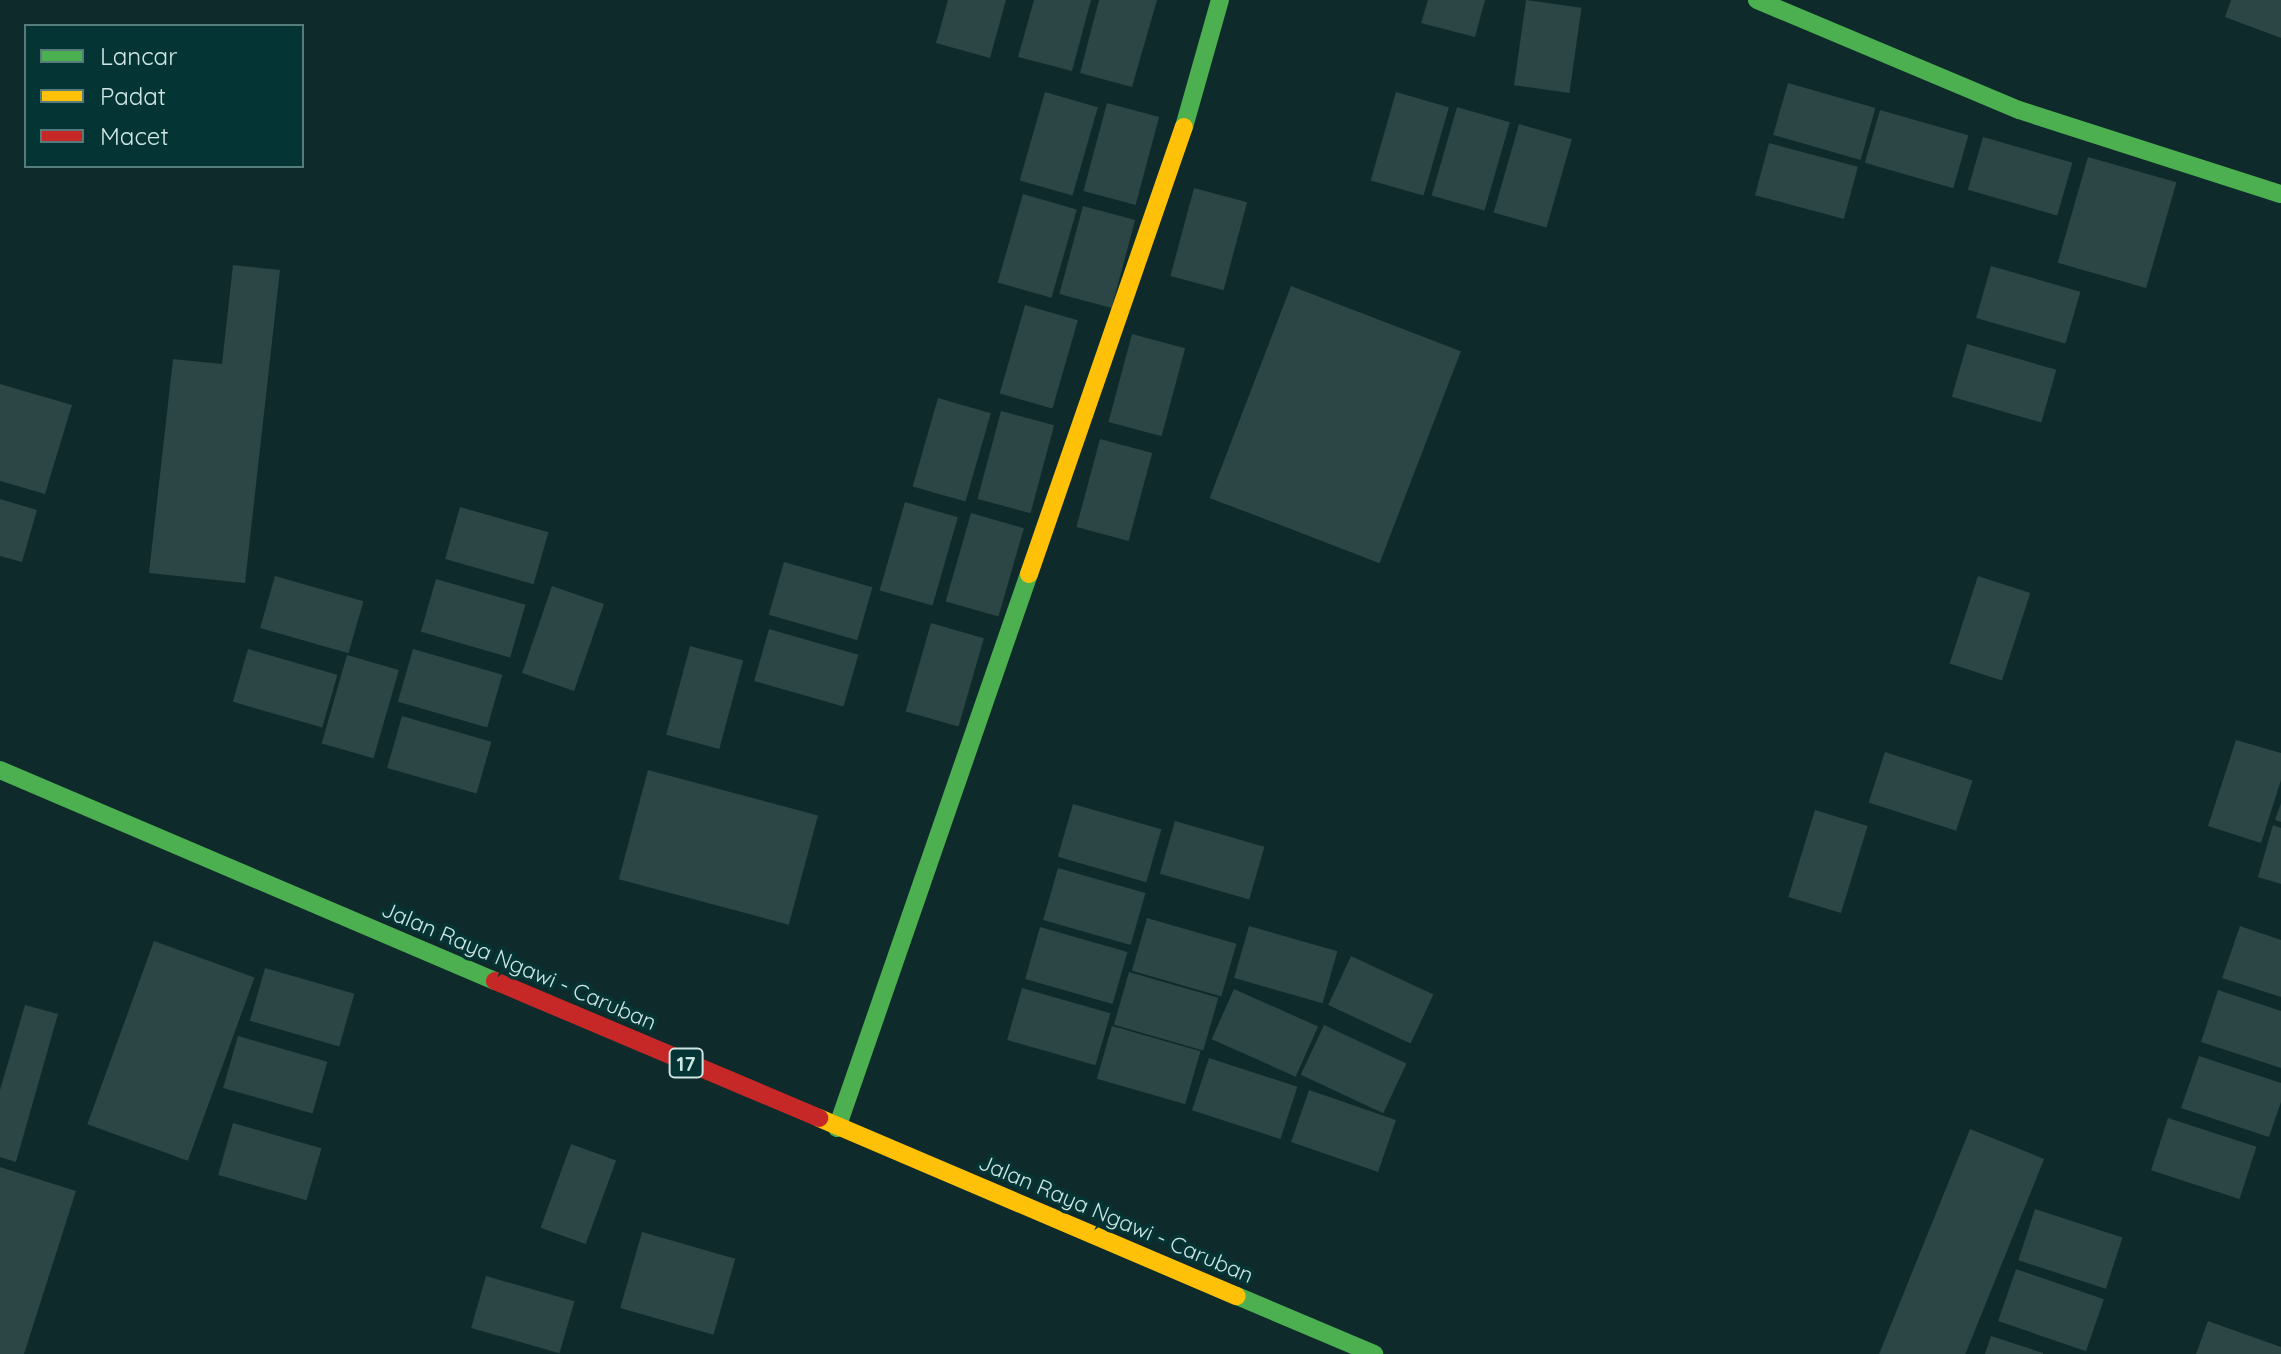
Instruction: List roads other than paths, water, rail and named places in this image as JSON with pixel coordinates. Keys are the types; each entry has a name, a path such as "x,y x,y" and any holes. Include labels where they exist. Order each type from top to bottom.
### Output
{"main road":[{"path":"837,1128 1192,104 1220,0"},
{"path":"1757,0 2019,110 2281,194"},
{"name":"Jalan Raya Ngawi - Caruban","path":"0,770 1374,1354"}]}
